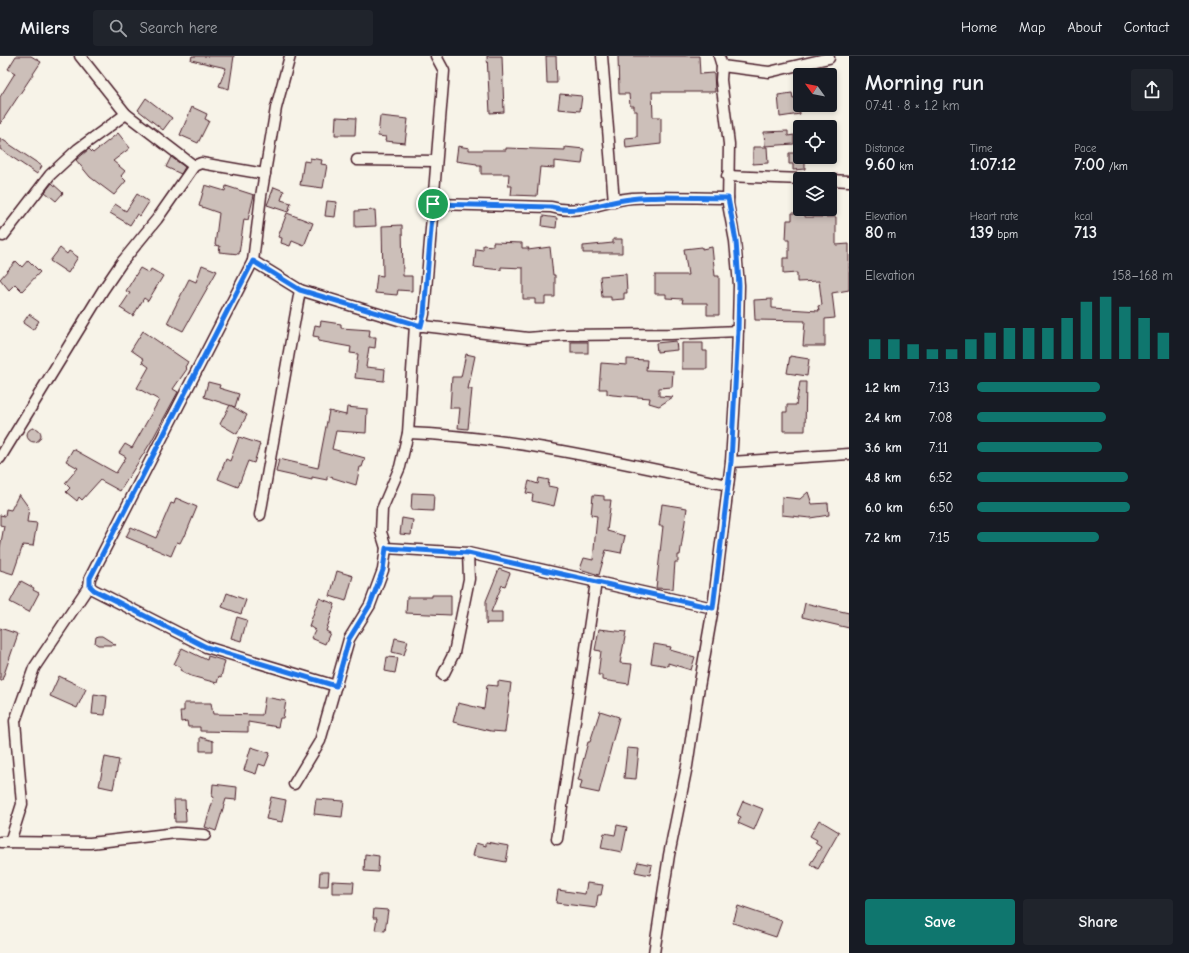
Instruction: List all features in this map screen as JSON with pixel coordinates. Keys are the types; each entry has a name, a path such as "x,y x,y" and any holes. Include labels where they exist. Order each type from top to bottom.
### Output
{"street":[{"path":"80,56 126,114 194,166"},
{"path":"205,835 176,834 90,843 5,842 22,804 15,721 34,668 90,586 90,578 253,261 276,108 290,56"},
{"path":"294,784 320,741 349,639 373,598 383,570 386,548 381,532 382,509 400,467 408,434 418,325 424,314 444,71 436,56"},
{"path":"602,56 614,202"},
{"path":"654,953 669,855 687,766 713,608 731,462 738,331 738,278 736,241 728,198 727,176 729,144 720,61 769,72 829,58"},
{"path":"3,236 50,175 78,149 126,114"},
{"path":"357,160 436,161"},
{"path":"0,458 114,273 157,220 194,166 201,163 265,174"},
{"path":"727,176 793,179"},
{"path":"837,180 849,181"},
{"path":"433,204 551,207 561,210 585,208 644,198 728,198"},
{"path":"253,261 300,290 418,325 528,338 563,335 671,334 738,331"},
{"path":"260,515 300,290"},
{"path":"408,434 453,435 555,449 728,485"},
{"path":"731,462 849,454"},
{"path":"386,548 468,553 713,608"},
{"path":"443,675 454,654 469,579 468,553"},
{"path":"557,839 596,582"},
{"path":"90,586 94,590 206,647 336,686"}],"building":[{"path":"16,56 31,56 41,62 0,124 0,97 15,73 8,69"},
{"path":"192,56 234,56 229,89 219,86 226,68 191,60"},
{"path":"487,56 502,56 504,112 490,113"},
{"path":"546,56 556,56 557,83 547,83"},
{"path":"618,56 699,56 700,74 714,73 715,92 652,92 653,117 661,117 661,144 626,148 625,138 637,137 637,111 634,111 634,106 630,106 629,94 619,94"},
{"path":"792,93 793,112 800,112 800,114 780,117 778,95"},
{"path":"560,94 582,96 580,111 558,109"},
{"path":"146,98 172,118 163,130 138,110"},
{"path":"192,107 207,114 205,119 209,121 198,143 180,135"},
{"path":"380,116 408,119 405,143 385,141 386,137 378,136"},
{"path":"336,117 356,118 355,135 335,135"},
{"path":"788,131 788,136 793,135 793,144 765,146 764,132"},
{"path":"118,133 130,148 113,161 125,171 121,176 126,181 114,195 90,177 76,160 89,149 93,153"},
{"path":"0,138 42,166 37,174 0,149"},
{"path":"458,146 469,148 469,150 506,150 506,148 565,150 565,147 584,149 582,164 554,161 554,168 540,167 537,196 511,195 512,186 508,186 509,174 481,174 481,166 456,161"},
{"path":"753,147 767,147 768,163 753,164"},
{"path":"789,153 793,153 793,164 789,164"},
{"path":"171,157 185,167 181,174 166,167"},
{"path":"310,158 322,160 321,164 327,165 323,188 300,185 304,161 310,162"},
{"path":"793,164 805,164 805,169 793,170"},
{"path":"52,183 63,193 56,201 45,192"},
{"path":"205,185 225,191 226,186 254,195 248,220 244,219 239,254 219,252 220,246 215,245 219,213 199,206"},
{"path":"274,187 284,191 281,200 291,203 288,212 267,205"},
{"path":"137,194 149,202 140,216 137,214 130,225 110,213 115,204 126,211"},
{"path":"327,201 337,202 335,217 325,216"},
{"path":"375,210 376,226 355,227 355,211"},
{"path":"287,213 313,223 304,246 292,241 290,246 281,243 282,238 278,237"},
{"path":"792,213 793,216 836,217 836,245 849,244 849,290 832,293 835,318 825,319 825,346 803,346 805,321 755,320 754,300 772,299 772,308 819,311 818,306 822,305 819,281 797,282 797,273 783,274 783,258 789,258 789,240 786,240 787,220 792,220"},
{"path":"543,216 557,218 556,228 542,226"},
{"path":"402,225 403,276 412,276 412,291 398,290 397,295 375,293 377,275 383,276 382,226"},
{"path":"613,239 622,239 622,253 583,253 583,246 613,243"},
{"path":"493,242 522,243 522,248 529,248 528,250 550,247 553,275 555,275 555,297 545,297 545,304 535,304 535,299 523,299 523,268 501,267 501,270 474,267 476,249 483,250 483,245 493,246"},
{"path":"702,247 702,249 712,247 715,276 719,276 719,315 707,315 707,303 682,303 683,299 666,298 666,294 655,294 655,275 688,275 684,249"},
{"path":"60,248 67,254 69,251 78,257 68,273 50,261"},
{"path":"28,260 40,272 22,291 15,284 9,290 0,279 16,261 22,267"},
{"path":"202,265 217,271 183,331 167,323 189,279 196,282"},
{"path":"140,268 149,273 151,269 163,276 148,301 144,298 133,316 120,308 130,293 126,291"},
{"path":"626,274 627,293 624,293 624,299 611,300 611,297 602,297 600,276"},
{"path":"29,314 39,321 33,330 23,323"},
{"path":"321,321 341,324 341,328 370,330 369,337 376,337 375,348 369,347 366,367 385,369 384,381 355,378 358,354 350,353 351,347 318,341 319,337 313,336 315,325 320,326"},
{"path":"143,331 188,362 185,367 187,369 173,389 178,392 151,442 120,491 100,480 82,500 79,497 77,501 66,492 70,488 65,483 78,468 66,461 73,449 116,473 126,457 119,453 125,444 132,448 159,400 137,388 149,367 142,362 144,359 131,350"},
{"path":"676,341 677,350 657,352 656,343"},
{"path":"571,342 588,342 588,353 571,353"},
{"path":"682,343 703,343 703,351 707,351 707,369 682,369"},
{"path":"466,354 475,356 468,389 472,389 468,429 458,428 460,408 450,408 452,377 461,377"},
{"path":"790,356 809,359 807,376 787,373"},
{"path":"627,359 647,360 646,370 673,371 672,387 659,388 659,396 673,397 659,406 649,403 650,398 607,394 607,389 599,389 601,363 627,365"},
{"path":"208,382 220,385 219,388 239,394 235,407 204,397"},
{"path":"800,382 806,382 805,431 783,431 783,412 787,412 787,405 796,405"},
{"path":"230,405 247,415 237,434 220,424"},
{"path":"347,407 367,409 366,433 336,431 332,449 365,458 362,467 360,467 356,485 327,476 327,480 312,477 312,480 276,472 279,459 318,468 329,411 346,415"},
{"path":"34,428 39,430 41,435 39,440 34,442 29,440 27,435 29,430"},
{"path":"239,437 260,444 254,463 248,461 238,487 218,479 226,459 230,461"},
{"path":"539,478 549,480 548,486 558,488 554,506 532,501 533,494 526,493 529,481 538,484"},
{"path":"808,492 812,504 828,503 829,515 810,518 782,515 782,497 800,499"},
{"path":"412,493 434,494 433,511 411,510"},
{"path":"19,494 29,508 27,522 37,523 33,546 23,545 13,574 0,570 0,548 4,526 0,525 0,515 5,516 6,509 11,510"},
{"path":"593,495 604,496 604,500 611,500 607,531 625,536 621,553 606,550 599,575 580,569 584,558 593,560 597,516 591,515"},
{"path":"176,498 197,507 185,536 184,535 180,543 177,542 171,556 126,537 131,527 156,538 171,503 174,504"},
{"path":"662,504 687,508 680,555 678,555 678,562 675,562 673,589 656,588 663,526 659,526"},
{"path":"402,518 413,520 411,535 400,534"},
{"path":"499,569 510,573 505,586 502,585 491,612 502,612 502,623 487,623 486,625 486,601"},
{"path":"337,571 353,576 346,601 330,596"},
{"path":"21,581 34,588 33,590 39,593 29,612 10,602"},
{"path":"227,593 246,600 241,614 222,607"},
{"path":"432,595 451,595 451,615 406,613 407,597 432,597"},
{"path":"319,598 335,604 326,631 330,633 325,644 311,638 315,630 309,626"},
{"path":"805,603 849,613 849,628 802,617"},
{"path":"237,617 247,620 241,641 231,638"},
{"path":"0,628 18,634 2,680 0,680"},
{"path":"599,629 626,632 620,663 632,664 629,684 602,680 602,675 598,675 601,651 595,650"},
{"path":"102,636 116,645 98,645 95,643 96,637"},
{"path":"395,638 408,641 404,655 392,652"},
{"path":"654,644 671,647 670,650 695,657 691,670 668,663 668,666 651,663"},
{"path":"182,648 207,660 208,656 225,661 221,677 219,676 217,683 191,676 180,670 181,668 174,664"},
{"path":"387,657 398,658 395,673 385,671"},
{"path":"59,676 86,689 77,708 50,696"},
{"path":"498,681 511,683 505,732 491,731 453,722 458,703 484,709 487,685 498,686"},
{"path":"94,694 107,696 105,715 92,714"},
{"path":"265,697 286,701 283,718 280,718 278,727 248,722 248,732 200,731 200,727 188,727 187,721 181,722 180,711 184,711 184,703 211,703 213,714 262,715"},
{"path":"600,711 619,717 599,793 580,789 582,781 578,780 588,742 590,742"},
{"path":"200,737 213,741 213,751 200,751"},
{"path":"251,747 270,753 265,766 259,764 256,774 244,770"},
{"path":"627,748 639,749 636,779 624,778"},
{"path":"105,757 119,760 113,789 99,786"},
{"path":"213,784 237,787 236,800 226,799 216,831 205,827 214,797 212,797"},
{"path":"271,797 286,800 282,822 266,819"},
{"path":"316,799 344,801 342,817 314,814"},
{"path":"174,800 185,800 186,822 175,822"},
{"path":"743,801 763,809 754,830 738,823 741,817 737,815"},
{"path":"819,820 839,832 818,869 810,864 821,847 815,843 817,840 810,836"},
{"path":"617,825 627,827 622,852 601,848 604,833 615,835"},
{"path":"486,842 509,846 506,862 473,856 476,843 486,846"},
{"path":"365,854 379,856 378,872 364,871"},
{"path":"638,862 652,865 650,875 635,872"},
{"path":"320,872 329,872 328,886 319,886"},
{"path":"332,881 354,882 353,893 332,893"},
{"path":"587,883 603,885 601,895 598,895 596,908 556,903 558,890 585,894"},
{"path":"738,906 782,921 776,937 733,923"},
{"path":"374,909 388,910 385,931 375,930 377,918 373,918"}],"route":[{"path":"631,198 728,198 736,241 739,285 737,365 735,375 731,462 713,608 468,553 386,548 383,570 370,605 349,639 336,686 206,647 94,590 90,586 90,578 253,261 300,290 421,326 424,314 433,204 551,207 561,210 585,208 631,198"}]}
